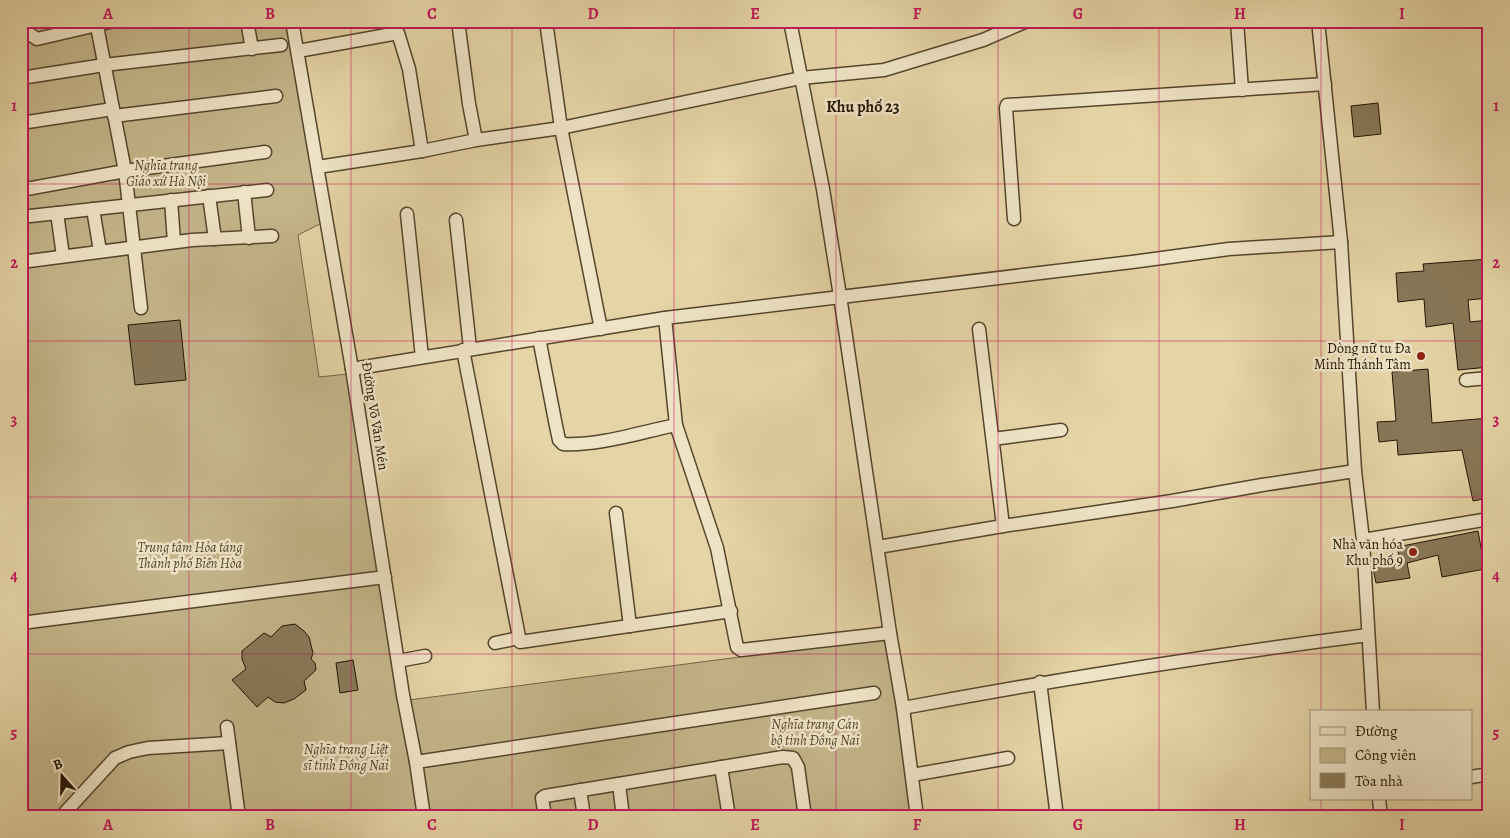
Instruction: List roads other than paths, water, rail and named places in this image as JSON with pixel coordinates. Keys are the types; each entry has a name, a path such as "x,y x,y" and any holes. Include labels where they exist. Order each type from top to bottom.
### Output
{"street":[{"path":"21,31 25,31 37,39 97,23 114,21"},
{"path":"247,21 252,48"},
{"name":"Đường Võ Văn Mén","path":"292,21 352,369 424,817"},
{"path":"458,21 468,104 476,140"},
{"path":"546,21 561,128 601,329"},
{"path":"790,21 823,189 918,817"},
{"path":"318,167 422,151 476,140 561,128 801,78 884,70 983,40 1027,21"},
{"path":"1237,21 1242,90"},
{"path":"1318,21 1341,242 1355,471 1363,540 1373,710"},
{"path":"97,23 125,171 141,308"},
{"path":"298,51 398,33 409,69 422,151"},
{"path":"21,78 104,65 281,45"},
{"path":"1014,219 1007,105 1325,84"},
{"path":"21,123 39,119 276,96"},
{"path":"21,190 125,171 265,152"},
{"path":"21,217 267,190"},
{"path":"244,192 249,238"},
{"path":"209,196 215,239"},
{"path":"171,200 174,242"},
{"path":"93,208 100,251"},
{"path":"57,213 63,256"},
{"path":"407,214 422,356"},
{"path":"456,220 466,349 520,642 731,611"},
{"path":"21,262 134,246 272,236"},
{"path":"352,369 422,356 665,318 1229,249 1341,242"},
{"path":"665,318 676,425 717,548 737,647 741,650 890,633"},
{"path":"979,329 1004,526"},
{"path":"540,338 559,440 563,444 603,440 676,425"},
{"path":"1466,380 1489,378"},
{"path":"993,438 1062,430"},
{"path":"878,547 1355,471"},
{"path":"616,513 630,626"},
{"path":"1363,540 1489,519"},
{"path":"21,623 385,577"},
{"path":"903,708 1040,682 1181,662 1231,652 1368,635"},
{"path":"495,642 519,638"},
{"path":"398,661 425,656"},
{"path":"1040,682 1057,817"},
{"path":"416,762 874,693"},
{"path":"226,727 239,817"},
{"path":"60,817 115,758 129,752 148,748 229,744"},
{"path":"544,817 542,798 545,796 790,756 798,767 805,817"},
{"path":"912,775 1008,758"},
{"path":"721,767 729,817"},
{"path":"1472,777 1489,774"},
{"path":"619,784 623,817"},
{"path":"580,790 584,817"},
{"path":"1379,800 1381,817"}],"place":[{"name":"Dòng nữ tu Đa Minh Thánh Tâm","path":"1421,356"},
{"name":"Nhà văn hóa Khu phố 9","path":"1413,552"}],"district":[{"name":"Khu phố 23","path":"863,107"}],"park label":[{"name":"Nghĩa trang Giáo xứ Hà Nội","path":"166,174"},
{"name":"Trung tâm Hỏa táng Thành phố Biên Hòa","path":"190,556"},
{"name":"Nghĩa trang Cán bộ tỉnh Đồng Nai","path":"815,732"},
{"name":"Nghĩa trang Liệt sĩ tỉnh Đồng Nai","path":"346,758"}]}
